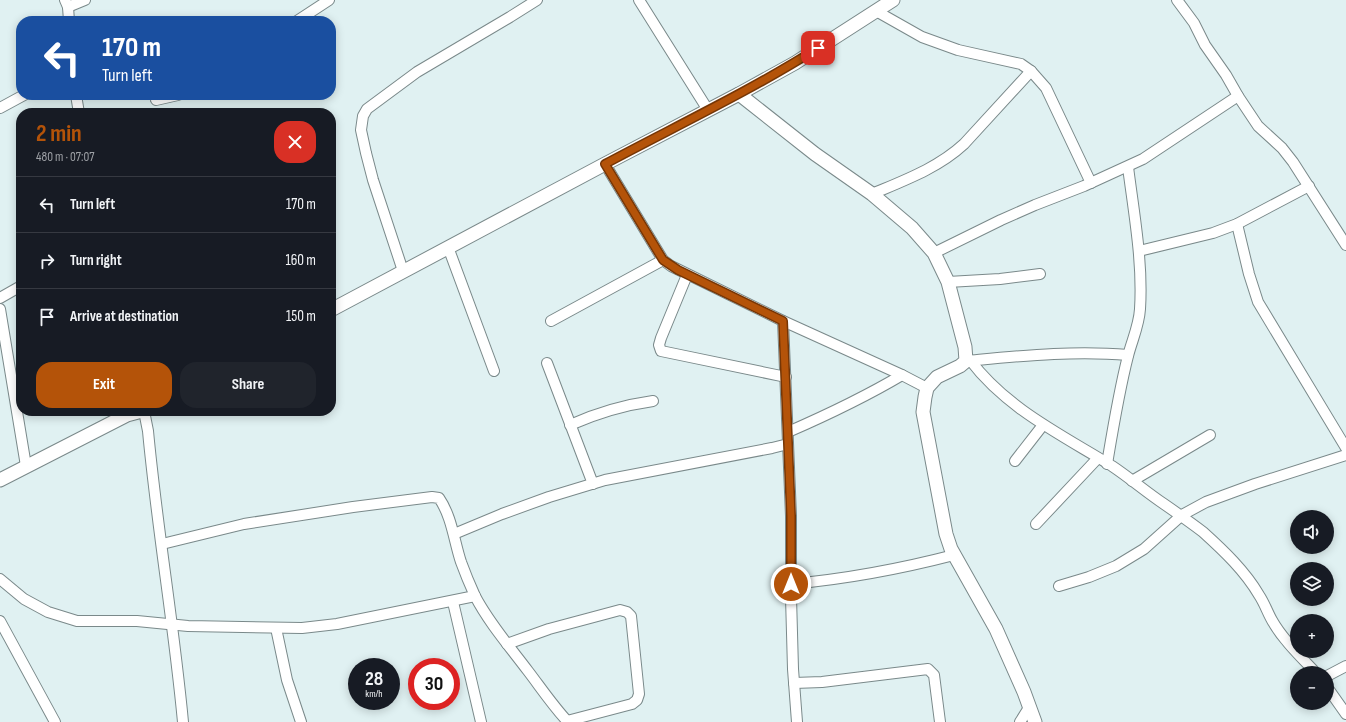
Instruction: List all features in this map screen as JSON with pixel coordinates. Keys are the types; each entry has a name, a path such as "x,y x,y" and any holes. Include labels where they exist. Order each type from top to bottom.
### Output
{"street":[{"path":"68,16 66,3 85,0"},
{"path":"403,271 373,180 366,153 361,130 363,116 367,109 417,72 536,0"},
{"path":"639,0 708,110"},
{"path":"336,307 739,94 795,62 893,0"},
{"path":"1177,0 1194,23 1205,45 1258,126 1282,148 1309,186 1346,245"},
{"path":"304,16 323,2"},
{"path":"876,11 922,37 958,50 1021,64 1031,71 1046,88 1091,183"},
{"path":"872,194 922,173 953,154 1031,71"},
{"path":"739,94 815,154 872,194 912,228 934,253 948,282 968,361 1004,396 1043,425 1107,464 1164,505 1182,515 1203,532 1238,565 1259,595 1277,629 1310,666"},
{"path":"934,253 1000,220 1128,167 1143,159 1238,96"},
{"path":"0,108 16,99"},
{"path":"605,164 663,260 671,266 783,321 902,375 927,388"},
{"path":"1107,464 1128,355 1137,329 1140,310 1141,281 1139,251 1128,167"},
{"path":"1139,251 1214,232 1237,224 1309,186"},
{"path":"1237,224 1249,274 1258,302 1346,448"},
{"path":"448,247 494,371"},
{"path":"551,321 663,260"},
{"path":"948,282 1000,279 1040,274"},
{"path":"687,275 661,338 659,345 661,352 786,377"},
{"path":"0,298 16,289"},
{"path":"0,309 16,406"},
{"path":"783,321 783,358 786,377 791,516 791,584 794,683 797,722"},
{"path":"1035,722 1030,706 996,629 954,554 946,534 923,412 927,388 942,374 968,361 1006,357 1085,353 1128,355"},
{"path":"547,363 593,484"},
{"path":"788,432 869,394 902,375"},
{"path":"570,425 615,408 653,401"},
{"path":"18,416 26,466"},
{"path":"0,480 120,416"},
{"path":"144,416 148,431 184,722"},
{"path":"1015,461 1043,425"},
{"path":"1132,481 1210,435"},
{"path":"454,534 502,514 593,484 788,444"},
{"path":"1059,586 1089,577 1122,562 1144,549 1182,515 1206,502 1255,484 1346,455"},
{"path":"1036,524 1097,459"},
{"path":"162,544 244,524 353,506 432,497 439,498 444,506 454,534 461,563 475,596 507,644 553,707 567,721 632,704 637,700 639,694 630,616 627,612 620,610 556,627 507,644"},
{"path":"791,584 862,575 911,566 954,554"},
{"path":"0,579 24,599 48,612 77,621 137,621 171,625 302,628 337,624 453,602 475,596"},
{"path":"453,602 481,722"},
{"path":"0,622 55,722"},
{"path":"276,628 286,680 301,722"},
{"path":"1334,672 1346,666"},
{"path":"794,683 822,682 928,669 934,675 940,722"},
{"path":"1334,696 1346,714"},
{"path":"1020,722 1030,706"}],"route":[{"path":"791,584 791,516 786,377 783,358 783,321 678,270 663,260 605,164 739,94 818,48"}]}
